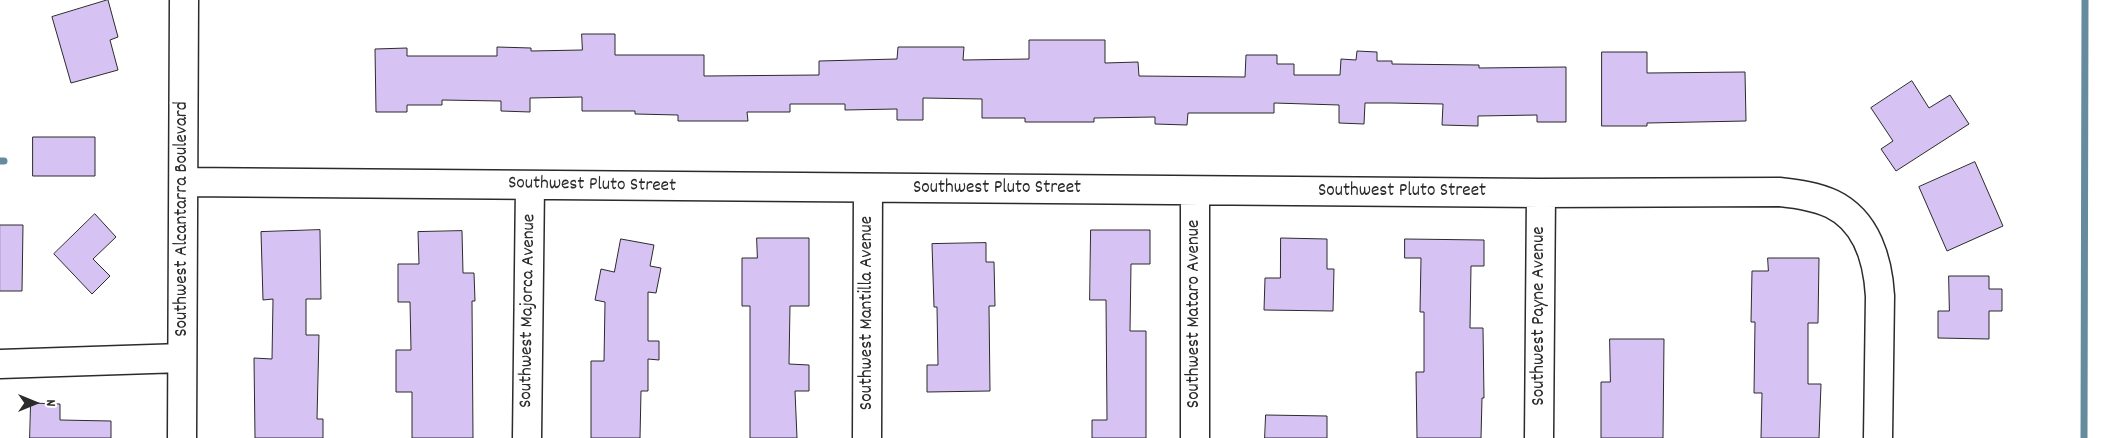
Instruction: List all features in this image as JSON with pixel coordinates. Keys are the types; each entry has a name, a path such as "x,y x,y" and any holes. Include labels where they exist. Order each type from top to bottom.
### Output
{"street":[{"name":"Southwest Alcantarra Boulevard","path":"182,438 184,0"},
{"name":"Southwest Pluto Street","path":"184,182 1195,191 1779,192 1809,196 1832,204 1848,215 1863,233 1873,252 1879,273 1878,438"},
{"name":"Southwest Majorca Avenue","path":"527,438 530,185"},
{"name":"Southwest Mantilla Avenue","path":"867,438 868,188"},
{"name":"Southwest Mataro Avenue","path":"1195,191 1195,438"},
{"name":"Southwest Payne Avenue","path":"1539,438 1541,193"},
{"path":"0,364 182,358"}],"building":[{"path":"108,0 118,37 110,40 118,70 71,83 52,17"},
{"path":"582,34 615,34 615,55 704,55 704,76 819,75 819,61 897,59 898,47 964,47 963,60 1029,59 1029,40 1105,40 1105,63 1138,62 1139,76 1245,77 1246,55 1277,55 1277,64 1294,64 1294,75 1340,75 1341,59 1356,60 1357,51 1377,52 1377,61 1392,61 1392,64 1479,65 1479,68 1566,67 1566,122 1537,122 1537,115 1478,116 1478,126 1442,125 1443,104 1365,103 1364,124 1339,123 1339,105 1274,103 1274,113 1188,113 1187,125 1155,124 1155,117 1094,118 1094,122 1025,122 1025,118 982,118 982,99 923,98 923,120 897,120 897,109 845,110 845,104 790,104 790,112 747,112 748,121 678,121 678,115 635,114 635,111 582,111 582,97 530,98 530,112 501,111 501,101 442,100 442,105 407,105 407,112 376,112 375,49 407,48 407,56 497,56 497,47 531,48 531,51 582,50"},
{"path":"1602,52 1647,52 1647,73 1745,72 1746,121 1647,123 1647,126 1602,126"},
{"path":"1912,81 1929,108 1950,95 1969,124 1896,171 1881,149 1893,141 1871,108"},
{"path":"33,137 95,137 95,176 33,176"},
{"path":"1975,162 2003,226 1947,251 1919,187"},
{"path":"95,214 116,237 93,259 110,276 92,294 54,254"},
{"path":"0,225 23,225 22,291 0,291"},
{"path":"320,230 321,299 306,299 306,335 319,335 317,419 323,419 323,438 255,438 254,358 272,359 273,299 263,300 261,232"},
{"path":"1091,230 1150,230 1150,264 1131,264 1130,331 1146,331 1146,438 1092,438 1092,420 1107,420 1106,300 1090,300"},
{"path":"462,231 463,273 474,273 475,301 472,301 473,438 412,438 412,392 396,392 396,350 411,350 410,302 398,302 398,264 419,264 418,232"},
{"path":"757,238 809,238 809,306 790,306 789,364 809,365 809,391 795,391 797,438 750,438 750,306 742,306 742,258 757,258"},
{"path":"1281,238 1327,239 1327,269 1334,269 1333,311 1264,310 1265,278 1280,278"},
{"path":"621,239 654,245 650,266 661,268 656,293 648,292 648,341 659,341 659,360 648,359 648,391 641,391 640,438 591,438 591,361 604,361 605,302 595,300 601,269 614,272"},
{"path":"1405,239 1484,240 1484,266 1471,266 1470,328 1483,328 1484,398 1482,398 1481,438 1417,438 1416,372 1424,372 1424,312 1420,312 1421,258 1405,258"},
{"path":"986,243 986,262 994,262 995,306 989,306 990,391 927,392 927,365 938,365 937,307 934,307 932,244"},
{"path":"1768,258 1819,258 1818,323 1808,323 1808,384 1821,384 1819,438 1761,438 1762,393 1754,393 1755,322 1751,322 1752,271 1768,271"},
{"path":"1949,276 1989,276 1989,289 2002,289 2002,311 1989,311 1989,339 1938,338 1938,311 1949,311"},
{"path":"1610,339 1664,339 1663,438 1601,438 1601,382 1610,382"},
{"path":"31,403 60,404 60,420 111,421 111,438 30,438"},
{"path":"1266,415 1327,416 1327,438 1265,438"}],"waterway":[{"path":"2084,438 2085,0"}]}
